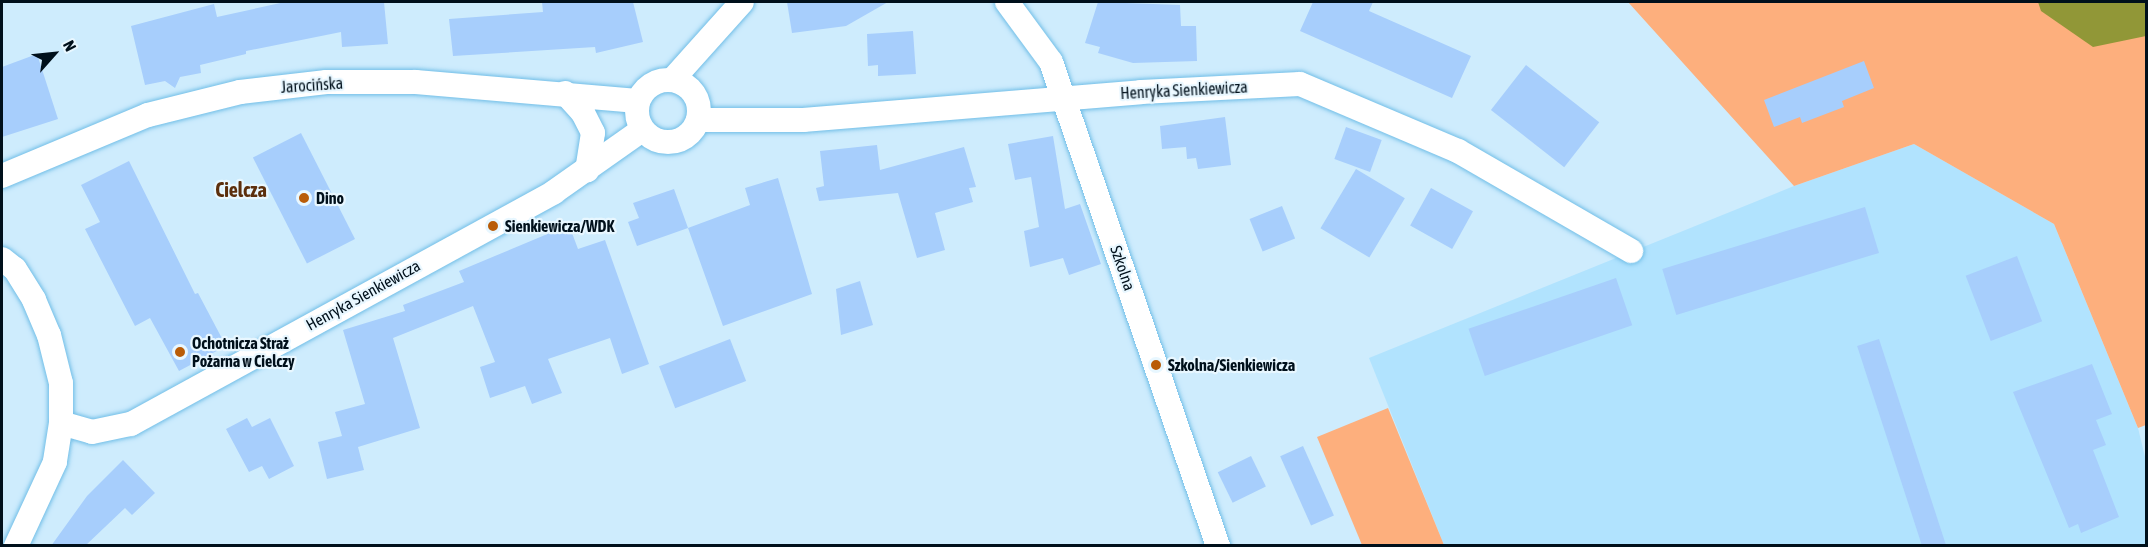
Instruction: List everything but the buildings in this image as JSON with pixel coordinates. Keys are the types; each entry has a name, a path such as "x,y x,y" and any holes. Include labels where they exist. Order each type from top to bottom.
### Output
{"street":[{"path":"673,79 742,2"},
{"name":"Szkolna","path":"1007,2 1051,62 1218,546"},
{"path":"673,79 683,83 697,99 698,120 691,132 666,142 642,130 638,121 637,101 645,88 658,80 673,79"},
{"name":"Jarocińska","path":"2,176 148,115 240,92 326,82 416,82 565,93 637,101"},
{"name":"Henryka Sienkiewicza","path":"698,120 814,119 1064,98 1300,84 1458,151 1631,251"},
{"path":"565,93 583,113 593,133 587,171"},
{"name":"Henryka Sienkiewicza","path":"61,423 92,432 131,424 587,171 642,130"},
{"path":"2,259 15,269 34,300 49,335 61,383 61,423 55,462 16,546"}],"shaded area":[{"path":"1628,2 2146,2 2146,425 2138,428 2054,224 1914,144 1794,186"},
{"path":"2038,2 2146,2 2146,36 2093,47 2041,11"},
{"path":"1914,144 2054,224 2138,428 2146,461 2146,545 1444,545 1369,358 1794,186"},
{"path":"1388,408 1444,545 1362,545 1317,437"}],"place":[{"name":"Dino","path":"304,198"},
{"name":"Sienkiewicza/WDK","path":"493,226"},
{"name":"Ochotnicza Straż Pożarna w Cielczy","path":"180,352"},
{"name":"Szkolna/Sienkiewicza","path":"1156,365"}],"district":[{"name":"Cielcza","path":"241,189"}]}
